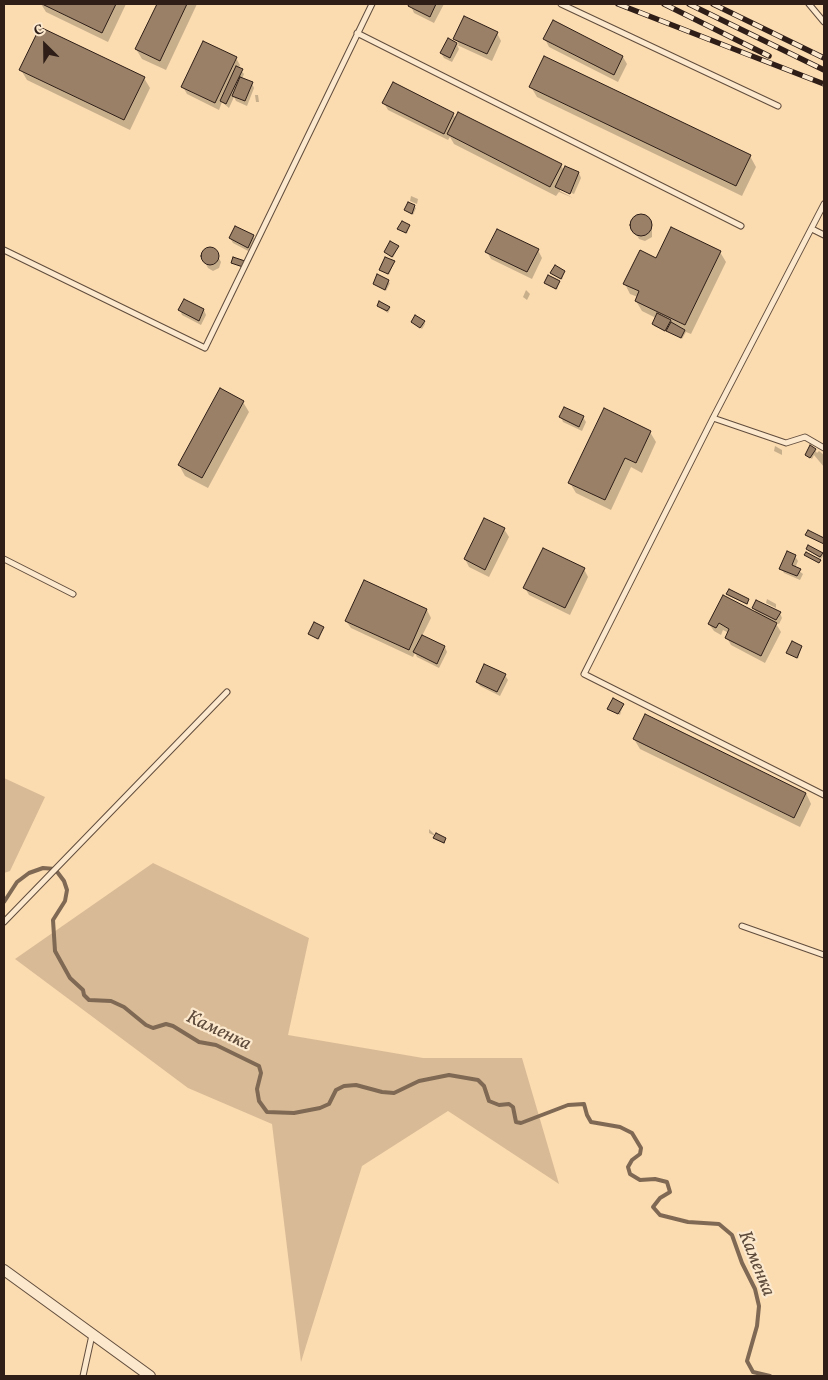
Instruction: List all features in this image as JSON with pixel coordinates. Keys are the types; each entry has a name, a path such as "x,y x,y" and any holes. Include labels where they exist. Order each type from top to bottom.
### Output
{"street":[{"path":"4,1270 150,1376"}],"lane":[{"path":"4,250 205,348 372,4"},
{"path":"561,4 778,106"},
{"path":"809,4 824,22"},
{"path":"357,33 740,226"},
{"path":"824,204 713,418 584,674 824,795"},
{"path":"812,229 824,236"},
{"path":"713,418 786,443 805,437 824,448"},
{"path":"4,559 73,594"},
{"path":"4,922 227,692"},
{"path":"742,926 824,955"},
{"path":"83,1376 92,1334"}],"shaded area":[{"path":"4,778 45,797 10,871 4,873"},
{"path":"153,863 309,938 288,1035 423,1058 522,1058 559,1184 448,1111 362,1166 301,1362 272,1124 188,1088 15,959"}],"building":[{"path":"42,4 116,4 102,33"},
{"path":"157,4 187,4 160,61 135,49"},
{"path":"409,4 436,4 430,17 408,6"},
{"path":"464,16 498,32 487,54 453,39"},
{"path":"553,20 623,56 614,75 543,39"},
{"path":"40,27 145,77 124,120 19,70"},
{"path":"448,38 457,43 450,58 440,53"},
{"path":"203,41 237,57 215,103 181,87"},
{"path":"544,56 751,155 736,186 529,87"},
{"path":"236,66 243,69 226,104 220,101"},
{"path":"240,77 253,82 245,101 232,96"},
{"path":"393,82 454,113 444,134 382,103"},
{"path":"458,112 562,164 550,187 447,134"},
{"path":"565,166 579,172 570,194 555,187"},
{"path":"408,202 415,205 412,214 404,210"},
{"path":"641,214 649,217 652,225 649,233 641,236 633,233 630,225 633,217"},
{"path":"402,221 410,225 406,233 397,229"},
{"path":"235,226 254,235 248,248 229,238"},
{"path":"671,227 721,251 685,325 635,301 639,291 623,284 640,250 656,258"},
{"path":"497,229 539,249 527,272 485,252"},
{"path":"390,241 399,246 392,257 384,252"},
{"path":"206,247 214,247 219,252 217,263 206,265 201,260 201,252"},
{"path":"233,257 245,261 243,267 231,263"},
{"path":"385,257 395,261 388,274 379,270"},
{"path":"555,265 565,271 561,279 550,273"},
{"path":"377,274 389,280 385,290 373,284"},
{"path":"548,275 560,281 556,289 544,283"},
{"path":"184,299 204,309 199,321 178,310"},
{"path":"379,301 390,307 387,311 377,306"},
{"path":"657,313 671,320 665,331 652,324"},
{"path":"415,315 425,321 420,328 411,322"},
{"path":"671,322 685,330 681,338 666,331"},
{"path":"220,388 244,401 202,478 178,465"},
{"path":"564,407 584,416 579,427 559,417"},
{"path":"604,408 651,431 636,463 625,458 605,500 568,483"},
{"path":"810,445 816,449 810,458 805,455"},
{"path":"484,518 505,528 485,570 464,559"},
{"path":"808,530 824,538 824,544 805,535"},
{"path":"808,545 823,553 820,557 806,549"},
{"path":"543,548 585,568 565,608 523,588"},
{"path":"787,551 796,555 792,565 801,569 797,576 779,569"},
{"path":"806,552 821,560 819,563 804,555"},
{"path":"364,580 427,609 409,650 345,621"},
{"path":"729,589 749,599 747,604 726,594"},
{"path":"723,595 777,623 761,656 725,638 729,629 719,623 716,628 708,624"},
{"path":"756,600 781,612 776,620 752,608"},
{"path":"314,622 324,627 318,639 308,634"},
{"path":"422,635 445,646 437,664 413,652"},
{"path":"792,641 802,646 797,658 786,653"},
{"path":"484,664 506,674 497,692 476,682"},
{"path":"613,698 624,704 618,714 607,709"},
{"path":"645,714 806,793 794,818 633,739"},
{"path":"436,833 446,838 444,843 433,838"}],"waterway":[{"name":"Каменка","path":"4,902 17,882 29,873 43,868 55,869 64,881 67,890 65,901 53,920 55,951 70,978 83,990 84,995 89,1000 111,1001 124,1007 146,1025 153,1028 166,1024 173,1026 199,1042 216,1045 259,1066 261,1073 257,1089 259,1101 267,1112 294,1113 320,1108 329,1104 336,1090 344,1086 356,1085 394,1093 419,1081 449,1075 478,1080 484,1086 489,1101 499,1105 509,1104 513,1107 516,1122 521,1123 568,1105 584,1104 591,1122 620,1127 632,1133 641,1148 640,1154 632,1160 628,1167 630,1174 640,1180 655,1179 667,1182 670,1192 660,1198 653,1207 660,1215 688,1222 719,1224 732,1235 742,1263 755,1289 759,1306 757,1326 747,1361 753,1372 770,1376"}],"railway":[{"path":"618,4 824,84"},
{"path":"664,4 769,56"},
{"path":"689,4 824,70"},
{"path":"713,4 824,58"}]}
